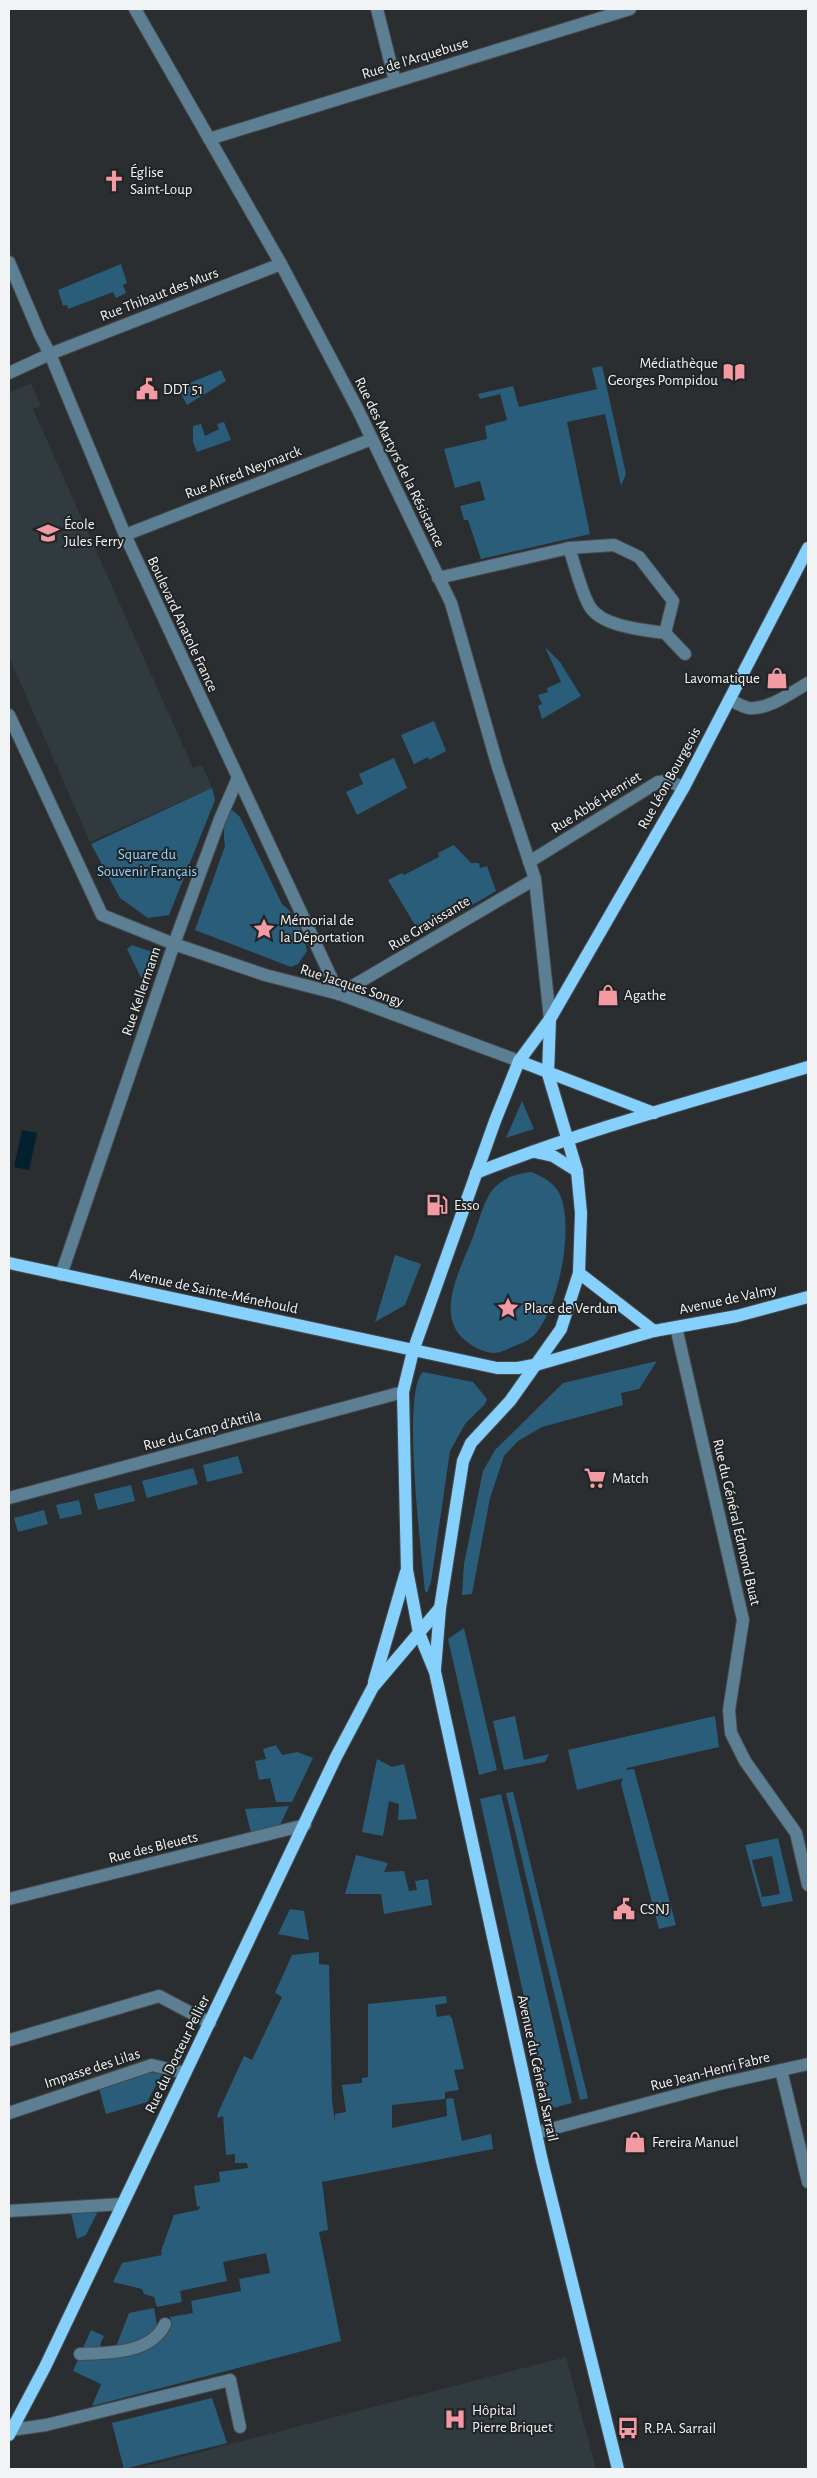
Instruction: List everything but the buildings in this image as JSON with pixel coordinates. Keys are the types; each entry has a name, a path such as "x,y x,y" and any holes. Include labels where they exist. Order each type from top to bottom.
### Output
{"main road":[{"name":"Rue Léon Bourgeois","path":"519,1061 550,1019 684,787 731,700 808,548"},
{"name":"Rue Léon Bourgeois","path":"548,1074 550,1019"},
{"path":"407,1570 403,1392 413,1351 476,1173 519,1061 548,1074 654,1113"},
{"path":"476,1173 569,1140 808,1066"},
{"path":"440,1608 463,1461 471,1443 510,1401 561,1329 579,1273 580,1213 577,1171 548,1074"},
{"path":"532,1152 553,1156 577,1171"},
{"name":"Avenue de Sainte-Ménehould","path":"9,1263 413,1351"},
{"path":"579,1273 654,1331"},
{"name":"Avenue de Valmy","path":"538,1364 654,1331 737,1316 808,1297"},
{"path":"413,1351 497,1368 518,1368 538,1364"},
{"name":"Rue du Docteur Pellier","path":"10,2432 45,2367 372,1687 407,1570"},
{"name":"Avenue du Général Sarrail","path":"407,1570 419,1633 435,1672 536,2132 618,2469"},
{"name":"Rue du Docteur Pellier","path":"372,1687 440,1608"},
{"name":"Avenue du Général Sarrail","path":"435,1672 440,1608"}],"street":[{"name":"Rue des Martyrs de la Résistance","path":"135,9 281,264 372,439 450,603 497,764 535,879 550,1019"},
{"path":"377,9 396,81"},
{"name":"Rue de l'Arquebuse","path":"209,139 630,9"},
{"name":"Boulevard Anatole France","path":"9,262 40,336 50,354 125,535 237,780 339,994"},
{"name":"Rue Thibaut des Murs","path":"9,373 50,354 281,264"},
{"name":"Rue Alfred Neymarck","path":"125,535 372,439"},
{"path":"438,578 569,548 614,545 639,557 673,601 665,633"},
{"path":"569,548 590,607 599,615 629,629 665,633 685,654"},
{"path":"731,700 749,708 761,707 783,698 808,683"},
{"name":"Rue Kellermann","path":"9,715 15,744 102,915 174,944 61,1274"},
{"path":"174,944 213,836 237,780"},
{"name":"Rue Abbé Henriet","path":"529,862 658,782 667,781 684,787"},
{"name":"Rue Gravissante","path":"339,994 535,879"},
{"name":"Rue Jacques Songy","path":"174,944 265,975 339,994 519,1061"},
{"name":"Rue du Général Edmond Buat","path":"676,1327 743,1620 729,1710 731,1733 745,1761 796,1834 808,1885"},
{"name":"Rue du Camp d'Attila","path":"9,1498 403,1392"},
{"name":"Rue des Bleuets","path":"9,1899 304,1826"},
{"path":"10,2040 159,1996 210,2022"},
{"path":"781,2070 808,2064"},
{"name":"Impasse des Lilas","path":"9,2113 152,2065 185,2074"},
{"name":"Rue Jean-Henri Fabre","path":"536,2132 781,2070 808,2182"},
{"path":"9,2211 122,2204"},
{"path":"80,2354 119,2352 137,2347 157,2335 165,2324"},
{"path":"10,2432 46,2426 230,2380 240,2427"}],"shaded area":[{"name":"École Jules Ferry","path":"31,383 41,406 33,409 193,768 202,765 212,788 90,842 9,657 9,393"},
{"path":"22,1130 37,1133 29,1170 14,1167"},
{"name":"Hôpital Pierre Briquet","path":"566,2357 596,2469 135,2469 300,2426"}],"green space":[{"path":"121,264 127,283 123,285 126,293 116,298 113,292 68,309 67,305 63,306 58,290"},
{"path":"602,366 626,474 621,486 605,414 567,422 590,534 481,559 468,520 464,520 460,506 485,500 480,481 455,488 444,449 487,439 485,426 507,420 500,394 480,399 478,394 513,386 519,407 597,389 592,368"},
{"path":"221,370 226,381 187,405 178,388"},
{"path":"224,422 231,440 197,452 193,442 193,426 201,424 205,436 219,429 217,424"},
{"path":"545,647 560,662 581,696 542,719 538,706 542,704 538,695 548,692 547,688 561,682"},
{"path":"434,721 446,751 429,760 428,757 414,764 401,735"},
{"path":"394,758 407,788 357,815 346,792 363,784 359,774"},
{"name":"Square du Souvenir Français","path":"212,788 215,800 169,915 148,918 120,898 91,844"},
{"name":"Square du Souvenir Français","path":"232,810 240,817 282,904 295,919 304,938 307,951 298,964 291,967 195,930 225,846 224,827"},
{"path":"454,845 471,863 479,863 480,868 487,866 496,891 421,935 388,880 402,873 404,875 439,857 438,853"},
{"path":"132,945 158,954 146,988 127,949"},
{"path":"522,1101 534,1129 506,1138"},
{"path":"531,1172 553,1184 558,1191 563,1205 565,1242 558,1283 545,1319 535,1335 503,1351 486,1352 466,1341 456,1331 451,1305 453,1290 482,1211 491,1192 506,1179"},
{"path":"395,1255 421,1264 405,1305 375,1322"},
{"path":"657,1361 639,1389 621,1393 623,1405 542,1427 518,1441 504,1456 490,1498 472,1594 462,1595 464,1564 483,1471 495,1450 563,1383"},
{"path":"423,1372 473,1382 487,1399 485,1404 465,1424 450,1451 431,1582 427,1593 425,1591 417,1512 413,1441 417,1386"},
{"path":"238,1456 243,1473 207,1482 203,1465"},
{"path":"193,1468 198,1484 147,1498 142,1481"},
{"path":"131,1485 135,1501 98,1510 94,1494"},
{"path":"79,1500 82,1514 60,1519 56,1505"},
{"path":"44,1510 48,1524 18,1532 14,1518"},
{"path":"464,1628 497,1770 479,1775 448,1639"},
{"path":"515,1716 524,1760 549,1754 545,1762 504,1770 493,1721"},
{"path":"715,1716 719,1747 627,1768 626,1770 634,1769 676,1925 659,1929 621,1784 623,1778 577,1790 568,1750"},
{"path":"276,1745 282,1755 297,1752 313,1758 292,1802 276,1802 270,1778 259,1780 255,1761 266,1759 263,1749"},
{"path":"377,1759 392,1767 404,1764 417,1819 398,1820 399,1804 389,1801 383,1836 362,1832"},
{"path":"513,1792 588,2098 580,2100 506,1793"},
{"path":"501,1794 572,2103 549,2109 480,1799"},
{"path":"289,1806 280,1825 251,1832 245,1809"},
{"path":"778,1838 793,1901 762,1907 745,1845","holes":["772,1856 780,1894 762,1897 752,1860"]},
{"path":"356,1855 388,1863 384,1872 404,1871 409,1891 417,1890 415,1881 428,1879 432,1905 384,1914 381,1894 345,1894"},
{"path":"290,1909 304,1911 309,1940 278,1934"},
{"path":"319,1952 319,1964 329,1965 332,2101 335,2122 335,2114 346,2112 342,2085 362,2083 362,2078 368,2077 368,2004 446,1996 447,2003 435,2005 437,2017 449,2015 452,2018 464,2069 454,2070 459,2090 445,2092 445,2099 392,2105 392,2128 447,2116 446,2099 453,2098 462,2141 491,2134 493,2149 322,2182 328,2230 319,2232 341,2341 92,2406 101,2384 73,2371 91,2330 104,2336 100,2345 114,2352 129,2313 154,2308 157,2325 171,2323 170,2317 193,2313 191,2301 241,2291 239,2279 270,2273 266,2253 223,2262 227,2281 180,2291 182,2302 157,2307 154,2297 144,2294 142,2289 113,2282 122,2263 162,2255 161,2251 174,2215 198,2210 201,2206 197,2207 194,2186 220,2182 219,2172 248,2168 247,2163 235,2163 235,2154 226,2155 223,2116 217,2118 218,2113 244,2056 252,2060 282,1997 275,1993 292,1955"},
{"path":"163,2072 147,2102 106,2114 99,2088 146,2073"},
{"path":"99,2209 86,2235 77,2239 71,2213"},
{"path":"212,2398 227,2443 124,2469 112,2423"}],"place":[{"name":"Église Saint-Loup","path":"114,181"},
{"name":"Médiathèque Georges Pompidou","path":"734,372"},
{"name":"DDT 51","path":"147,389"},
{"name":"École Jules Ferry","path":"48,533"},
{"name":"Lavomatique","path":"777,678"},
{"name":"Mémorial de la Déportation","path":"264,929"},
{"name":"Agathe","path":"608,995"},
{"name":"Esso","path":"437,1205"},
{"name":"Place de Verdun","path":"508,1308"},
{"name":"Match","path":"595,1478"},
{"name":"CSNJ","path":"624,1909"},
{"name":"Fereira Manuel","path":"635,2142"},
{"name":"Hôpital Pierre Briquet","path":"455,2419"},
{"name":"R.P.A. Sarrail","path":"628,2428"}]}
